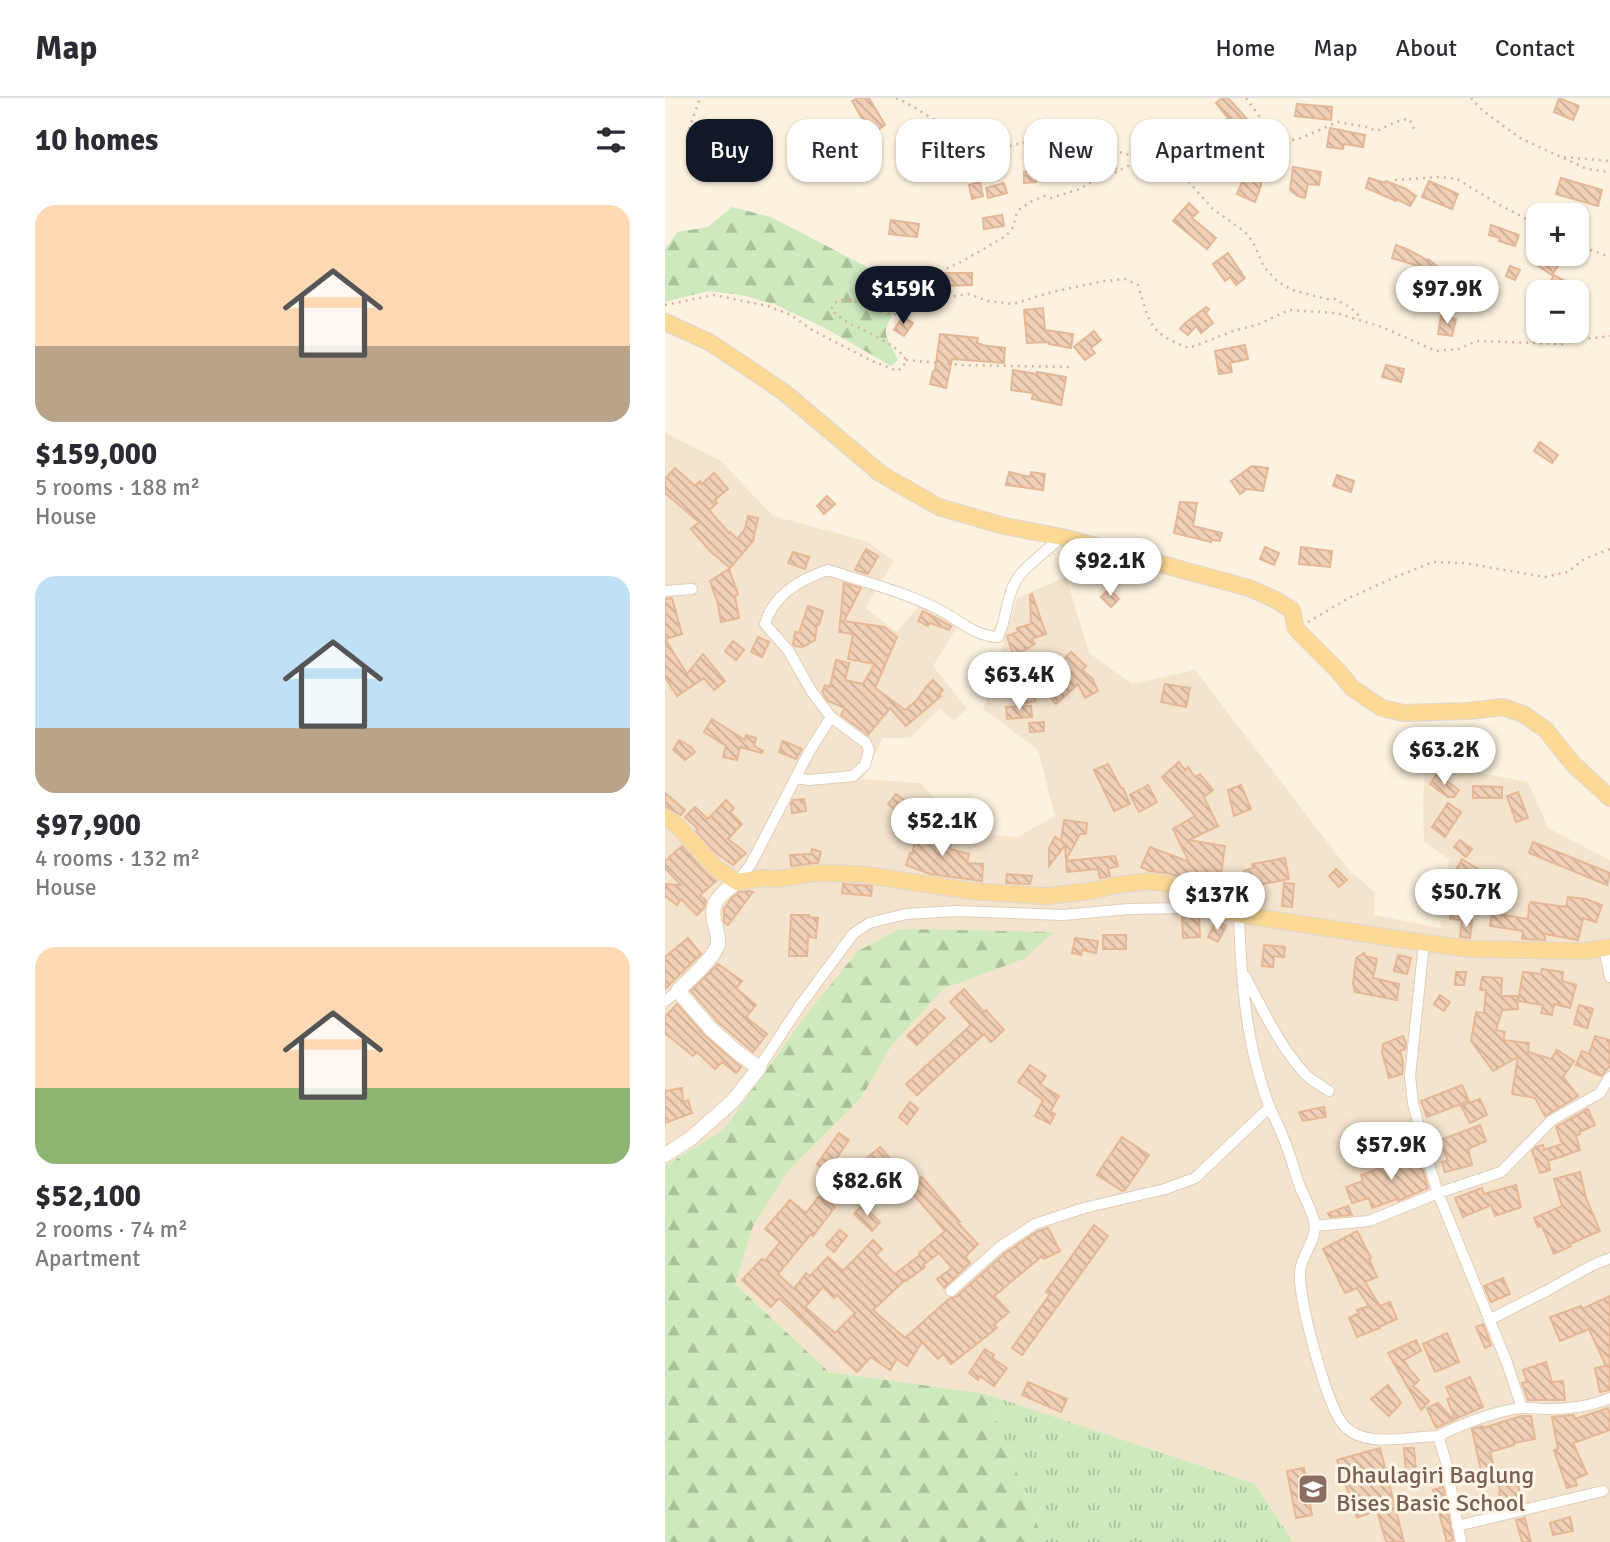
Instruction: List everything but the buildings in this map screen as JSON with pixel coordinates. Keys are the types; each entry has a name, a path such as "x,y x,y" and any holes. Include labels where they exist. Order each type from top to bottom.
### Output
{"main road":[{"path":"665,322 709,342 744,365 785,393 881,474 939,507 1249,588 1292,610 1296,629 1352,688 1382,708 1403,713 1503,707 1523,714 1546,730 1573,764 1610,797"},
{"path":"669,823 715,867 737,882"},
{"path":"665,1155 690,1139 733,1101 759,1068 711,1029 678,991 715,952 719,940 712,915 714,907 721,894 737,882 814,873 860,874 971,891 1046,896 1149,881 1193,891 1204,898 1209,906 1239,915 1424,943 1514,951 1586,951 1607,948"}],"street":[{"path":"795,778 809,780 853,776 865,765 869,750 866,743 831,717 812,692 788,650 765,624 769,610 785,593 812,576 828,570 939,610 987,637 998,637 1017,578 1062,537"},
{"path":"665,591 692,589"},
{"path":"737,882 751,864 809,752 831,717"},
{"path":"759,1068 799,1006 853,934 869,923 906,914 956,911 1063,915 1209,906"},
{"path":"1239,915 1249,1037 1270,1107 1315,1226 1300,1269 1300,1291 1323,1378 1332,1406 1343,1425 1355,1434 1371,1439 1438,1436 1462,1423 1522,1408 1571,1408 1610,1398"},
{"path":"1424,943 1410,1076 1416,1115 1438,1193 1507,1363 1522,1408"},
{"path":"1607,948 1610,976"},
{"path":"1242,971 1293,1060 1309,1077 1329,1091"},
{"path":"665,1001 678,991"},
{"path":"1315,1226 1369,1221 1438,1193 1501,1172 1552,1120 1600,1093 1610,1077"},
{"path":"951,1290 1000,1247 1035,1224 1084,1208 1165,1189 1195,1178 1270,1107"},
{"path":"1489,1320 1610,1258"},
{"path":"1438,1436 1446,1462 1461,1542"},
{"path":"1457,1526 1603,1491"}],"path":[{"path":"693,119 700,98"},
{"path":"896,98 987,147 1069,141 1131,155"},
{"path":"1246,98 1261,119"},
{"path":"1471,98 1482,110 1520,138 1587,169 1610,172"},
{"path":"1289,141 1338,122 1376,131 1392,126 1401,119 1409,119 1414,131"},
{"path":"1562,157 1610,161"},
{"path":"923,301 937,273 1006,236 1014,226 1020,209 1032,201 1080,189 1098,178 1106,177 1131,164"},
{"path":"1395,180 1439,177 1457,179 1526,219"},
{"path":"1189,182 1213,209 1245,232 1253,242 1264,267 1277,281 1292,290 1335,299 1351,308 1358,315 1357,319"},
{"path":"1589,249 1610,257"},
{"path":"665,305 714,295 768,306 791,315 812,330 897,371 903,367 906,360 902,352 842,319 831,309 838,300 858,302 871,309 893,314 923,301 968,294 988,301 1013,304 1052,292 1125,279 1138,285 1148,318 1158,333 1171,342 1189,348 1257,325 1289,310 1336,313 1382,327 1436,351 1458,349 1477,341 1563,344 1585,338 1610,336"},
{"path":"906,360 962,365 1069,367"},
{"path":"1296,629 1347,599 1433,562 1464,563 1545,577 1569,572 1584,559 1610,549"}],"shaded area":[{"path":"665,433 721,461 773,516 866,541 894,561 865,608 897,632 925,599 962,619 933,666 967,709 954,720 939,709 910,738 883,738 862,779 920,783 967,833 1017,837 1055,816 1038,750 983,709 1017,598 1066,577 1089,653 1132,684 1195,670 1348,869 1375,893 1374,915 1440,928 1449,859 1424,842 1425,768 1466,770 1528,782 1548,828 1610,860 1610,1542 1293,1542 1255,1484 986,1394 829,1372 735,1284 753,1226 787,1172 861,1098 892,1045 943,989 1024,959 858,951 806,1015 723,1130 665,1166"}],"green space":[{"path":"732,207 771,217 867,267 898,306 888,323 886,333 898,360 891,366 825,328 774,304 741,295 708,291 665,302 665,249 678,232 708,227"},
{"path":"900,929 1054,932 1024,959 943,989 892,1045 861,1098 787,1172 753,1226 735,1284 829,1372 986,1394 1044,1542 665,1542 665,1166 723,1130 806,1015 858,951"},
{"path":"986,1394 1255,1484 1293,1542 1044,1542"}],"place":[{"name":"Dhaulagiri Baglung Bises Basic School","path":"1313,1489"}]}
